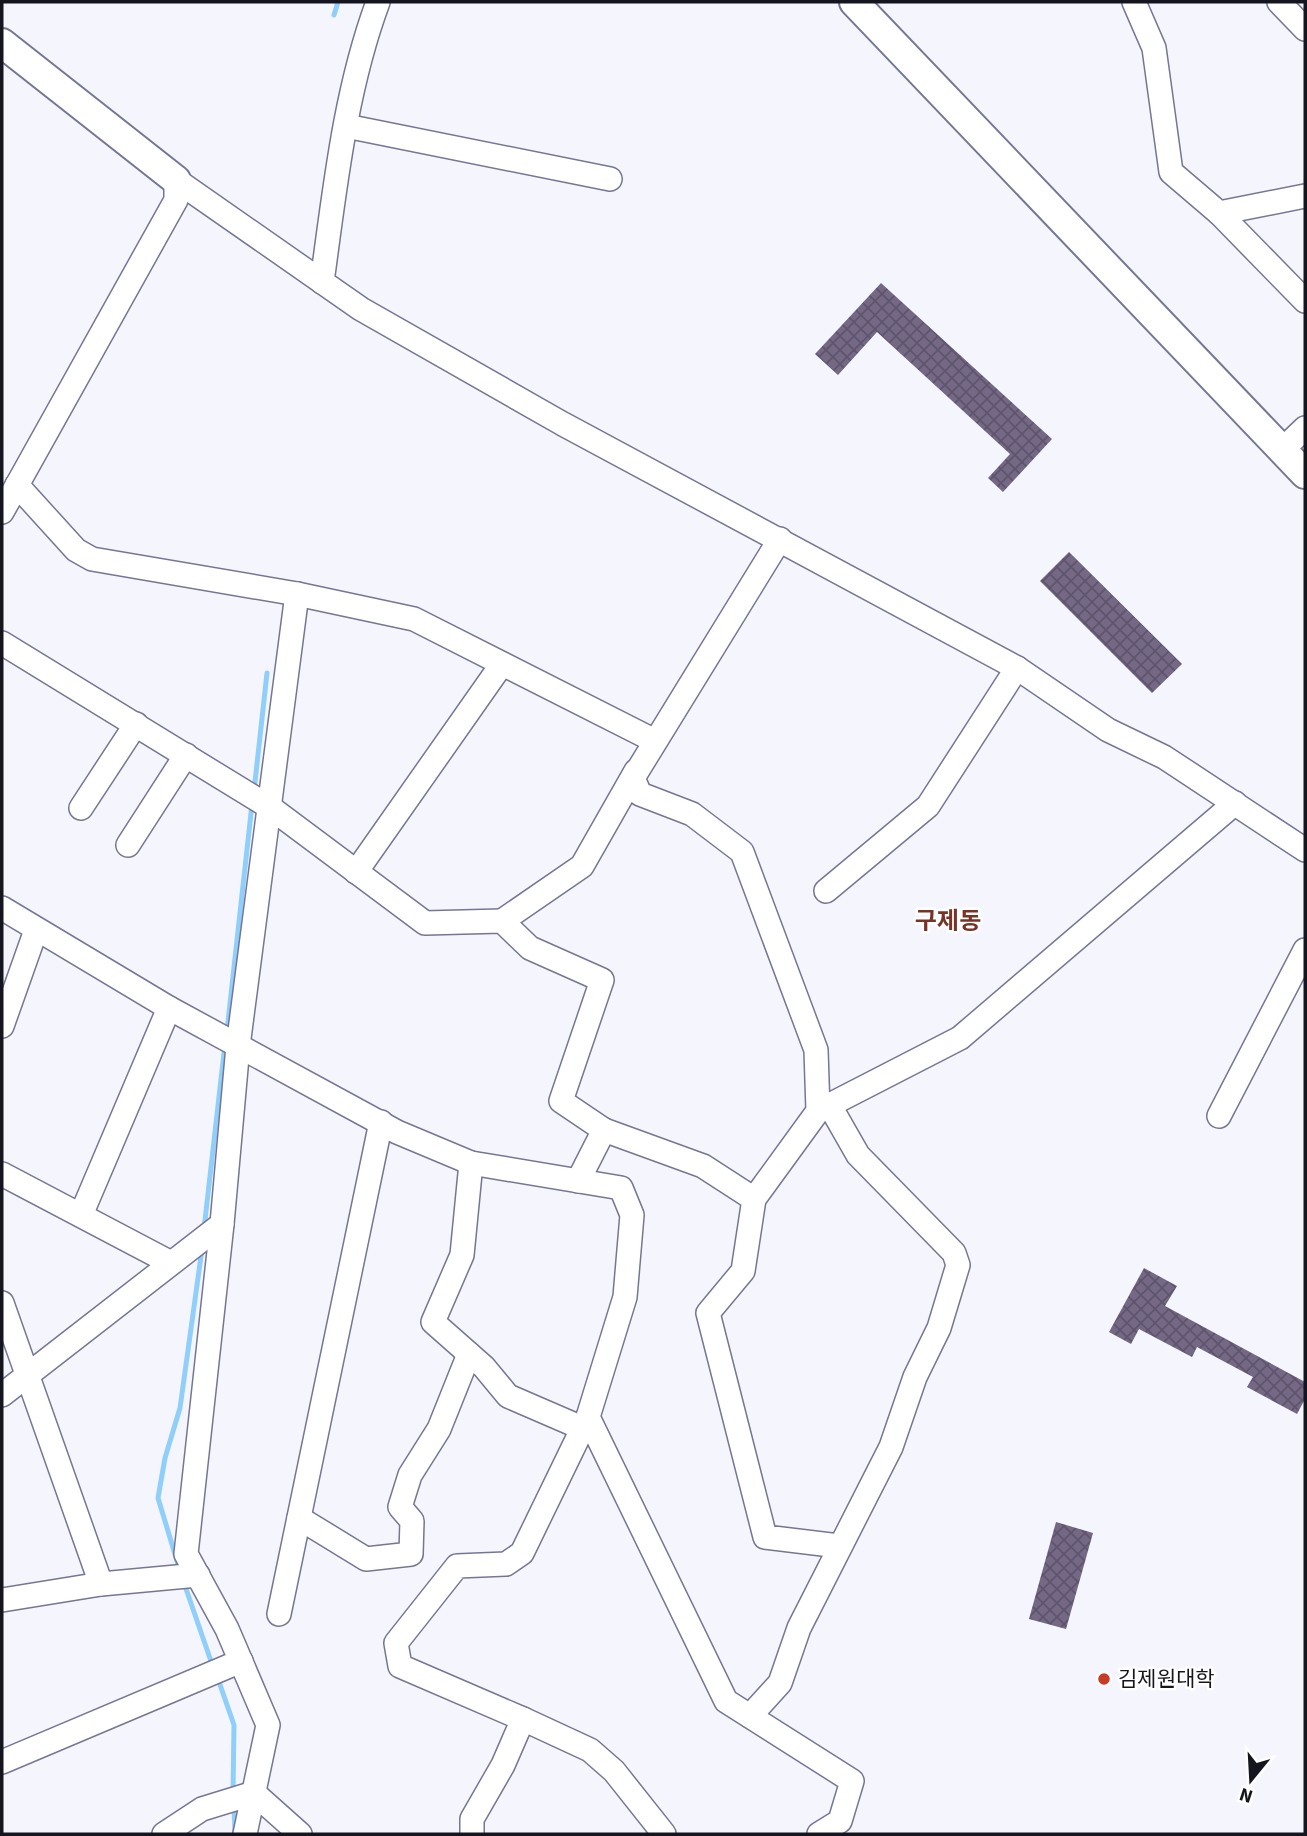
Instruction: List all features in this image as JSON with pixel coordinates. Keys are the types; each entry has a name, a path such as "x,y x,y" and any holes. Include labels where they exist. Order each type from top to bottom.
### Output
{"main road":[{"path":"854,2 1305,474"},
{"path":"2,43 176,180"}],"street":[{"path":"322,282 346,126 363,45 378,2"},
{"path":"1134,2 1154,48 1171,172 1219,213 1305,301"},
{"path":"1286,4 1305,29"},
{"path":"346,126 610,179"},
{"path":"176,180 361,309 476,376 1017,668 1108,730 1164,757 1305,850"},
{"path":"2,512 176,200 176,180"},
{"path":"1219,213 1305,196"},
{"path":"1282,450 1305,428"},
{"path":"17,485 76,550 92,559 297,594 414,619 656,741"},
{"path":"2,643 271,808 425,923 502,921 582,866 780,539"},
{"path":"245,1834 268,1725 241,1661 186,1554 222,1224 230,1041 271,808 297,594"},
{"path":"356,872 502,664"},
{"path":"826,891 928,806 1017,668"},
{"path":"81,808 136,723"},
{"path":"128,845 186,755"},
{"path":"633,778 640,794 692,814 742,852 816,1049 824,1109 858,1155 954,1253 958,1265 939,1328 915,1377 891,1447 799,1628 779,1683 750,1716"},
{"path":"839,1546 765,1537 708,1313 743,1271 754,1199 824,1109 960,1038 1235,803"},
{"path":"2,908 169,1008 381,1122 471,1163 621,1188 632,1215 625,1297 585,1422 522,1553 506,1564 457,1566 396,1643 400,1666 590,1750 614,1771 664,1834"},
{"path":"502,921 530,948 602,980 561,1101 604,1130 703,1166 754,1199"},
{"path":"2,1026 36,930"},
{"path":"1219,1116 1305,950"},
{"path":"81,1215 169,1008"},
{"path":"279,1614 381,1122"},
{"path":"578,1181 604,1130"},
{"path":"471,1163 462,1255 433,1322 469,1354 508,1396 585,1422 726,1702 852,1781 840,1821 820,1834"},
{"path":"2,1174 171,1263"},
{"path":"2,1395 222,1224"},
{"path":"4,1316 101,1584"},
{"path":"299,1518 366,1559 411,1554 412,1521 400,1507 410,1475 439,1429 469,1354"},
{"path":"2,1600 101,1584 198,1575"},
{"path":"2,1762 241,1661"},
{"path":"472,1834 472,1819 503,1765 523,1719"},
{"path":"164,1834 202,1808 254,1793"},
{"path":"254,1793 300,1834"}],"building":[{"path":"881,283 1052,439 1003,492 988,478 1010,454 877,332 838,375 815,354"},
{"path":"1069,552 1182,664 1152,693 1040,581"},
{"path":"1144,1268 1177,1286 1165,1306 1305,1382 1305,1399 1297,1414 1247,1387 1253,1377 1197,1347 1192,1357 1139,1329 1131,1344 1109,1332"},
{"path":"1056,1522 1093,1533 1066,1629 1029,1619"}],"waterway":[{"path":"334,15 338,2"},
{"path":"254,791 267,673"},
{"path":"227,1031 252,804"},
{"path":"204,1229 225,1044"},
{"path":"180,1571 158,1498 165,1458 180,1408 202,1249"},
{"path":"184,1583 213,1667"},
{"path":"217,1676 234,1725 233,1793"},
{"path":"234,1806 235,1834"}],"place":[{"name":"김제원대학","path":"1104,1679"}],"district":[{"name":"구제동","path":"948,921"}]}
